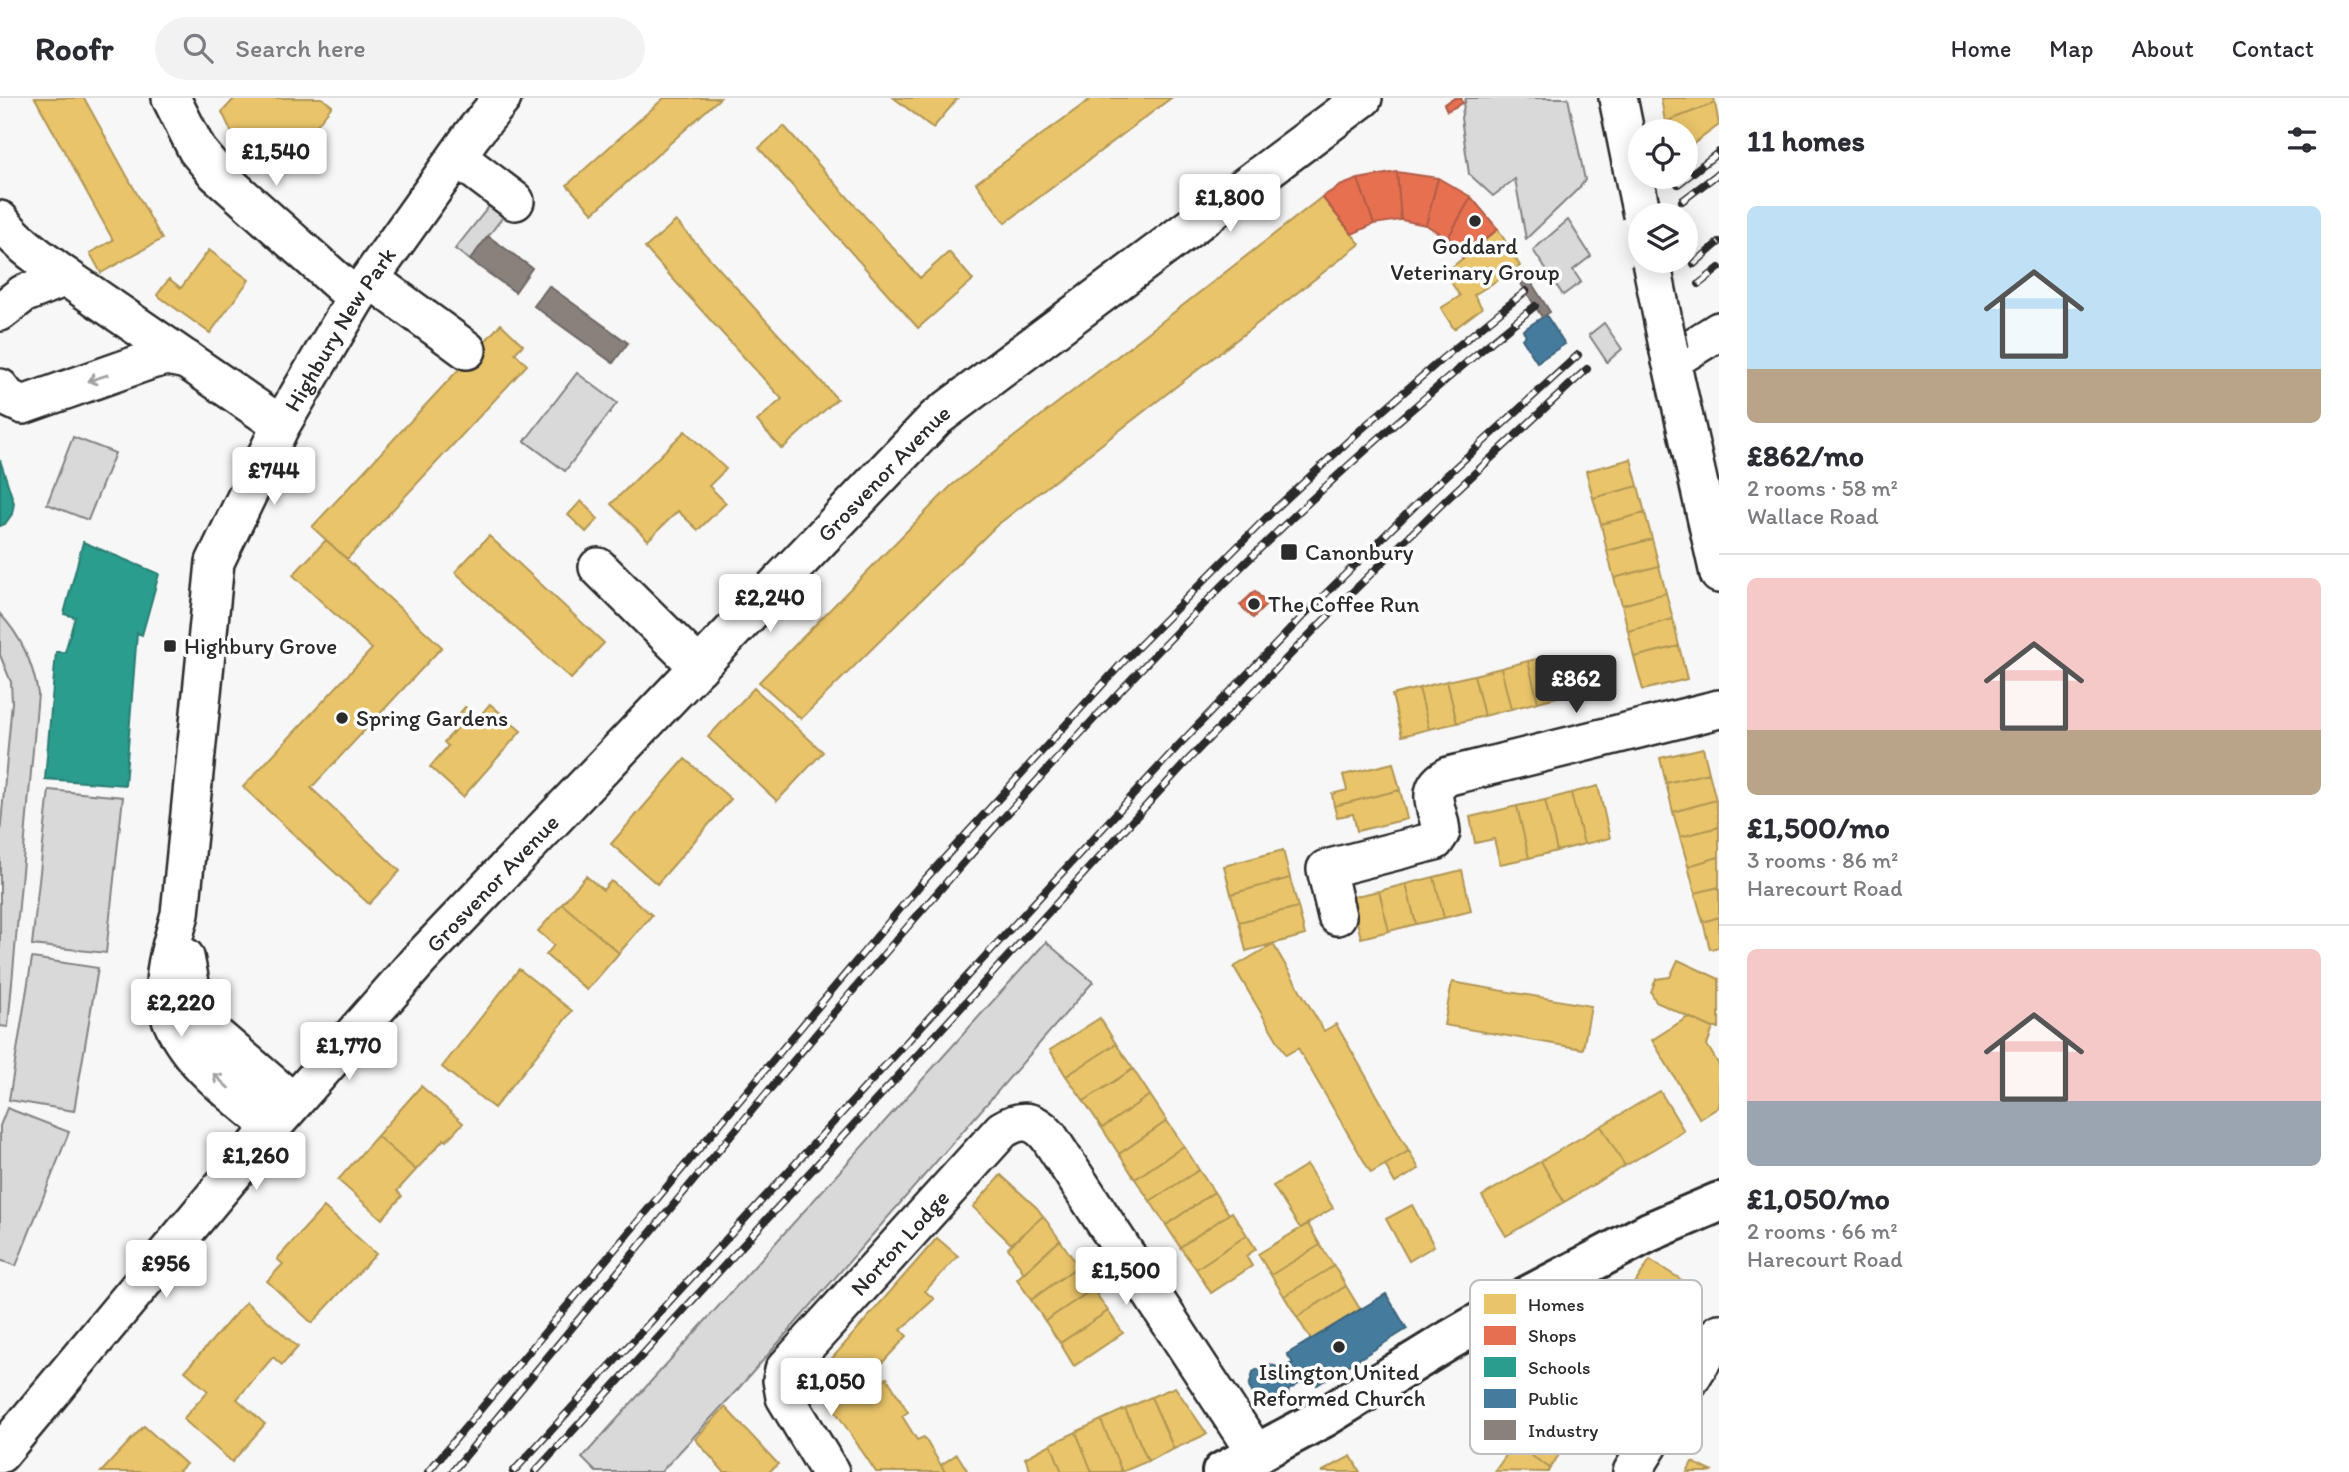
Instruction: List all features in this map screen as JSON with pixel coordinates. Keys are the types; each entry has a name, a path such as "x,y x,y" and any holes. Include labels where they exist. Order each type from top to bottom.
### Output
{"main road":[{"path":"1558,1280 1649,1232 1719,1202"},
{"path":"1222,1472 1323,1418 1470,1328"}],"street":[{"path":"171,98 197,149 216,173 363,289 467,350"},
{"name":"Highbury New Park","path":"282,1114 217,1079 189,1050 171,1021 165,985 180,915 215,562 281,425 363,289 502,98"},
{"name":"Grosvenor Avenue","path":"282,1114 420,959 936,418 1363,98"},
{"path":"1618,98 1639,203"},
{"path":"457,157 515,201"},
{"path":"0,220 40,257 154,349 187,360 281,425"},
{"path":"1653,273 1719,574"},
{"path":"0,312 23,294 66,277"},
{"path":"1670,356 1719,331"},
{"path":"0,388 8,398 23,405 154,349"},
{"path":"598,567 699,667"},
{"path":"1337,916 1326,869 1435,841 1441,832 1433,792 1436,785 1449,776 1719,709"},
{"path":"0,1454 282,1114"},
{"name":"Norton Lodge","path":"830,1472 785,1397 782,1380 789,1363 1002,1130 1014,1122 1028,1121 1040,1126 1049,1136 1257,1455"},
{"path":"1702,1360 1719,1333"},
{"path":"1632,1472 1643,1454"}],"shaded area":[{"path":"1466,98 1568,98 1585,180 1526,239 1515,179 1493,196 1469,174 1461,118"},
{"path":"502,190 515,201 470,260 455,249"},
{"path":"1568,220 1591,256 1573,270 1581,282 1563,295 1533,250"},
{"path":"1604,323 1622,349 1607,362 1589,335"},
{"path":"577,373 617,403 565,471 525,441"},
{"path":"73,437 115,453 88,520 47,504"},
{"path":"0,614 15,632 25,651 38,694 8,1027 0,1026 0,835 12,702 11,682 0,655"},
{"path":"49,790 123,797 106,953 32,945"},
{"path":"1046,942 1093,982 738,1389 661,1472 596,1472 582,1458"},
{"path":"32,958 98,968 74,1111 9,1100"},
{"path":"7,1108 69,1132 16,1266 0,1260 0,1126"}],"building: Homes":[{"path":"35,98 84,98 162,239 101,273 90,253 113,240"},
{"path":"235,98 322,98 332,106 280,171 232,133 222,112"},
{"path":"664,98 720,98 593,213 567,185"},
{"path":"894,98 958,98 933,128"},
{"path":"1092,98 1171,98 1005,223 976,183"},
{"path":"1661,98 1714,98 1715,103 1673,119 1664,119"},
{"path":"1715,103 1719,125 1698,140 1698,119 1673,119"},
{"path":"784,126 920,278 949,252 973,280 918,328 759,148"},
{"path":"1322,197 1360,244 996,526 801,719 759,682 951,486"},
{"path":"676,221 837,399 782,449 757,421 782,399 645,248"},
{"path":"1498,229 1520,266 1474,295 1482,308 1454,329 1441,308 1460,296 1445,273"},
{"path":"209,250 249,280 210,333 157,295 169,279 181,288"},
{"path":"501,324 523,345 515,353 527,365 347,559 312,527"},
{"path":"685,431 726,469 709,486 726,503 698,530 678,511 648,540 611,504"},
{"path":"1631,459 1638,486 1593,498 1586,471"},
{"path":"1638,486 1645,513 1601,524 1593,498"},
{"path":"581,501 598,519 586,532 568,515"},
{"path":"1645,513 1652,539 1607,551 1601,524"},
{"path":"489,536 604,643 571,679 455,572"},
{"path":"1652,539 1659,566 1614,578 1607,551"},
{"name":"Spring Gardens","path":"326,540 442,647 311,788 400,871 369,904 243,787 372,649 293,575"},
{"path":"1659,566 1666,593 1622,605 1614,578"},
{"path":"1666,593 1673,619 1628,631 1622,605"},
{"path":"1673,619 1679,646 1634,657 1628,631"},
{"path":"1679,646 1687,679 1643,690 1634,657"},
{"path":"1554,655 1564,695 1538,702 1528,661"},
{"path":"1528,661 1538,702 1511,709 1501,668"},
{"path":"1501,668 1511,709 1484,716 1474,675"},
{"path":"1474,675 1484,716 1457,723 1447,681"},
{"path":"1447,681 1457,723 1429,729 1419,688"},
{"path":"754,688 823,752 777,801 708,737"},
{"path":"1419,688 1429,729 1402,736 1392,695"},
{"path":"490,704 521,731 463,797 430,767 448,746 444,742 460,725 454,720 465,707 478,718"},
{"path":"1703,748 1709,773 1666,783 1660,758"},
{"path":"685,759 731,799 657,884 611,844"},
{"path":"1393,763 1400,790 1334,806 1332,794 1347,790 1343,775"},
{"path":"1709,773 1716,800 1673,812 1666,783"},
{"path":"1598,786 1610,838 1584,844 1571,793"},
{"path":"1400,790 1407,819 1357,831 1353,814 1337,817 1334,806"},
{"path":"1571,793 1584,844 1557,851 1545,800"},
{"path":"1545,800 1557,851 1529,858 1517,806"},
{"path":"1716,800 1719,827 1680,837 1673,812"},
{"path":"1517,806 1529,858 1500,864 1494,839 1475,843 1470,817"},
{"path":"1719,827 1719,857 1688,866 1680,837"},
{"path":"1283,850 1290,878 1231,894 1224,866"},
{"path":"1719,857 1719,887 1695,893 1688,866"},
{"path":"1462,870 1471,911 1444,918 1434,877"},
{"path":"586,876 603,890 611,881 652,915 619,953 562,904"},
{"path":"1434,877 1444,918 1416,924 1406,884"},
{"path":"1290,878 1298,907 1239,922 1231,894"},
{"path":"1406,884 1416,924 1389,931 1379,891"},
{"path":"1719,887 1719,917 1703,922 1695,893"},
{"path":"1379,891 1389,931 1361,938 1351,897"},
{"path":"562,904 619,953 587,990 546,955 554,945 538,931"},
{"path":"1298,907 1305,935 1246,951 1239,922"},
{"path":"1719,917 1719,947 1710,949 1703,922"},
{"path":"1273,944 1324,1031 1336,1024 1409,1151 1371,1173 1298,1048 1286,1055 1234,967"},
{"path":"1678,960 1719,979 1719,1028 1713,1028 1656,1002 1651,992 1656,979 1670,977"},
{"path":"519,969 572,1011 494,1108 442,1067"},
{"path":"1452,982 1591,1006 1583,1049 1444,1025"},
{"path":"1688,1017 1713,1028 1707,1045 1719,1065 1719,1107 1700,1119 1652,1040"},
{"path":"1100,1018 1116,1044 1066,1076 1050,1050"},
{"path":"1116,1044 1133,1069 1084,1101 1066,1076"},
{"path":"1133,1069 1150,1095 1102,1128 1084,1101"},
{"path":"421,1086 463,1123 446,1141 444,1139 416,1170 377,1136"},
{"path":"1660,1091 1684,1131 1625,1166 1601,1126"},
{"path":"1150,1095 1167,1121 1119,1154 1102,1128"},
{"path":"1167,1121 1184,1146 1135,1179 1119,1154"},
{"path":"1601,1126 1625,1166 1564,1202 1541,1161"},
{"path":"377,1136 416,1170 397,1191 402,1196 382,1219 338,1180"},
{"path":"1184,1146 1199,1170 1150,1201 1135,1179"},
{"path":"1409,1151 1419,1169 1395,1183 1385,1165"},
{"path":"1541,1161 1564,1202 1506,1236 1482,1196"},
{"path":"1307,1165 1333,1208 1300,1228 1273,1186"},
{"path":"1199,1170 1214,1192 1166,1225 1150,1201"},
{"path":"1001,1175 1043,1216 1011,1244 973,1207"},
{"path":"1214,1192 1229,1214 1180,1247 1166,1225"},
{"path":"1412,1205 1434,1246 1409,1261 1386,1219"},
{"path":"324,1207 376,1254 312,1323 267,1281 283,1264 277,1259"},
{"path":"1232,1212 1247,1235 1196,1269 1180,1247"},
{"path":"1043,1216 1060,1240 1024,1273 1008,1248"},
{"path":"1308,1224 1320,1245 1271,1275 1258,1254"},
{"path":"1247,1235 1256,1249 1246,1256 1252,1266 1211,1293 1196,1269"},
{"path":"937,1238 958,1256 925,1291 934,1299 901,1330 907,1336 870,1376 879,1383 887,1378 908,1412 902,1416 917,1440 924,1437 945,1472 876,1472 814,1379"},
{"path":"1060,1240 1078,1266 1031,1300 1017,1279"},
{"path":"1320,1245 1334,1266 1284,1296 1271,1275"},
{"path":"1650,1260 1682,1280 1637,1280"},
{"path":"1078,1266 1093,1289 1045,1321 1031,1300"},
{"path":"1334,1266 1346,1286 1297,1317 1284,1296"},
{"path":"1346,1286 1360,1309 1311,1340 1297,1317"},
{"path":"1093,1289 1108,1311 1060,1343 1045,1321"},
{"path":"246,1302 298,1347 282,1365 273,1357 237,1399 265,1424 232,1462 183,1419 208,1391 185,1371"},
{"path":"1108,1311 1123,1333 1074,1366 1060,1343"},
{"path":"1175,1387 1207,1434 1174,1449 1151,1397"},
{"path":"1151,1397 1174,1449 1148,1461 1125,1409"},
{"path":"725,1407 778,1464 769,1472 724,1472 695,1439"},
{"path":"1125,1409 1148,1461 1122,1472 1101,1420"},
{"path":"1101,1420 1122,1472 1092,1472 1076,1432"},
{"path":"144,1426 186,1464 178,1472 101,1472"},
{"path":"1076,1432 1092,1472 1062,1472 1051,1444"},
{"path":"1051,1444 1062,1472 1031,1472 1025,1458"},
{"path":"957,1454 967,1470 945,1472 941,1465"},
{"path":"1507,1454 1529,1454 1550,1468 1548,1472 1495,1471"},
{"path":"1529,1454 1560,1454 1550,1468"},
{"path":"1351,1456 1360,1472 1321,1472"},
{"path":"1692,1462 1713,1472 1687,1472"}],"building: Shops":[{"path":"1461,98 1463,103 1447,111 1444,104"},
{"path":"1397,172 1401,220 1374,224 1358,179"},
{"path":"1397,172 1438,178 1426,225 1401,220"},
{"path":"1438,178 1471,197 1448,238 1426,225"},
{"path":"1358,179 1374,224 1352,234 1322,197"},
{"name":"Goddard Veterinary Group","path":"1471,197 1498,229 1463,258 1448,238"},
{"name":"The Coffee Run","path":"1255,591 1267,604 1253,618 1240,605"}],"building: Schools":[{"path":"0,460 14,503 12,514 5,524 0,526"},
{"path":"83,542 159,574 142,635 137,633 125,785 45,779 56,652 65,652 75,617 64,614"}],"building: Public":[{"path":"1546,315 1565,344 1537,362 1522,339 1526,335 1523,330"},
{"name":"Islington United Reformed Church","path":"1386,1294 1407,1329 1317,1385 1312,1376 1289,1390 1287,1398 1273,1406 1258,1402 1249,1387 1253,1372 1267,1364 1282,1368 1293,1363 1287,1354"}],"building: Industry":[{"path":"488,236 532,268 515,292 470,260"},
{"path":"1527,276 1550,312 1542,317 1520,282"},
{"path":"549,286 628,343 613,363 534,306"}],"railway":[{"path":"1698,168 1719,152"},
{"path":"1682,201 1719,173"},
{"path":"1698,260 1719,242"},
{"path":"1699,284 1719,268"},
{"path":"428,1472 920,885 1123,662 1273,511 1357,433 1526,291"},
{"path":"452,1472 821,1028 1010,810 1108,704 1247,561 1327,486 1450,376 1535,306"},
{"path":"513,1472 1177,747 1304,615 1435,486 1578,355"},
{"path":"535,1472 1189,759 1317,627 1447,499 1587,369"}],"place":[{"name":"Goddard Veterinary Group","path":"1475,221"},
{"name":"Canonbury","path":"1289,552"},
{"name":"The Coffee Run","path":"1254,604"},
{"name":"Highbury Grove","path":"170,646"},
{"name":"Spring Gardens","path":"342,718"},
{"name":"Islington United Reformed Church","path":"1339,1347"}]}
